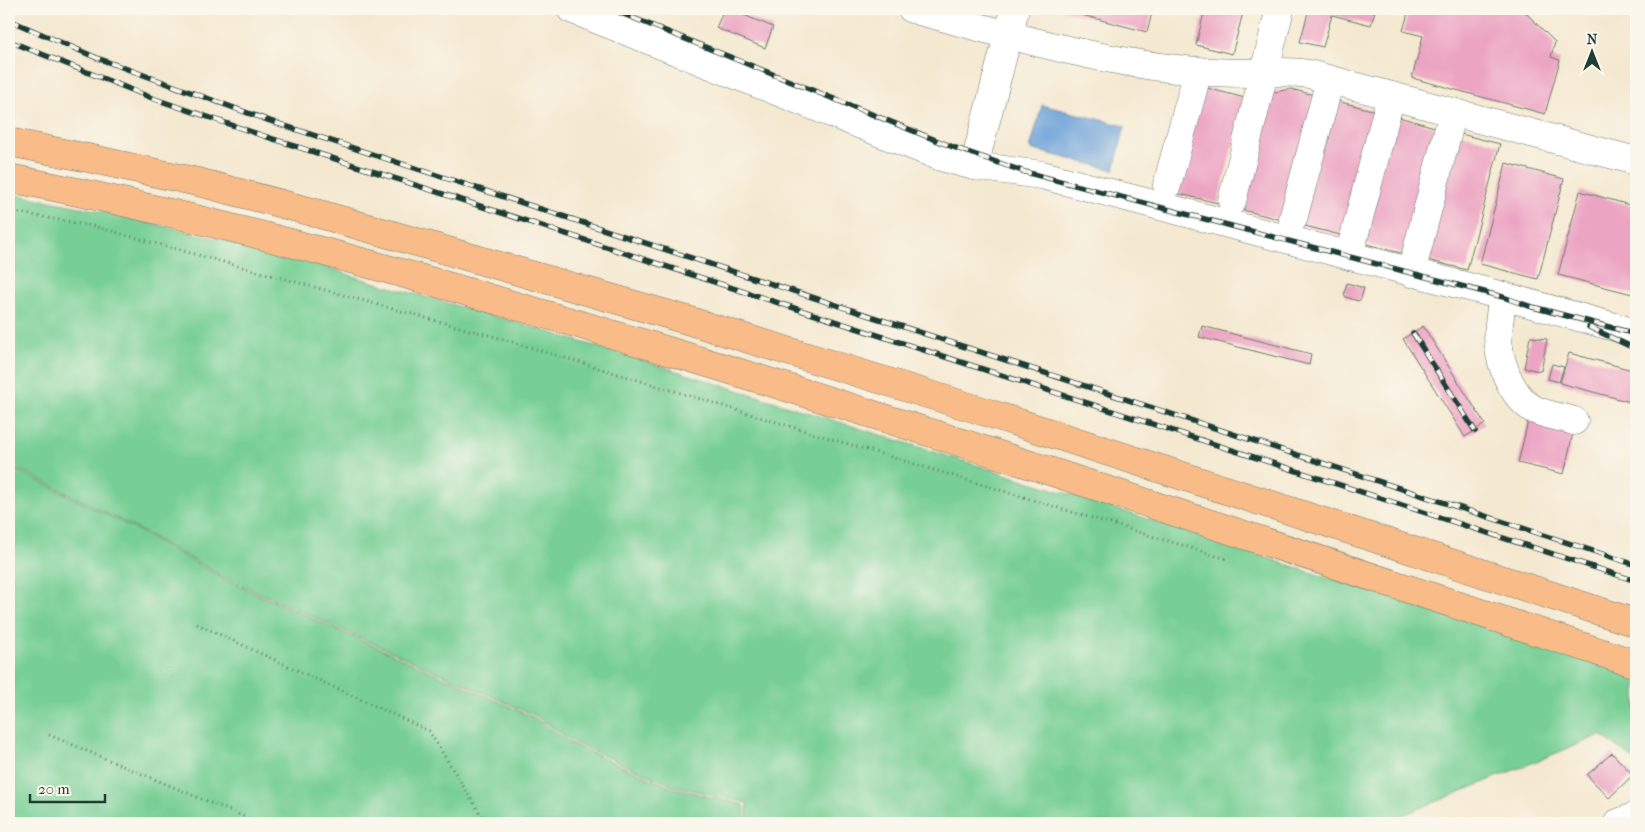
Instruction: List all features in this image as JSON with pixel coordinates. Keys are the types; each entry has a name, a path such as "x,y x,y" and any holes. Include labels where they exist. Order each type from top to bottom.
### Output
{"highway":[{"path":"9,142 202,183 316,213 624,302 976,409 1636,623"},
{"path":"9,178 96,195 236,229 379,267 564,320 807,394 1100,487 1636,664"}],"street":[{"path":"571,9 942,157 974,166 1042,175 1636,332"},
{"path":"912,9 1069,50 1167,68 1198,71 1292,72 1330,80 1636,161"},
{"path":"974,166 1016,9"},
{"path":"1232,201 1280,9"},
{"path":"1167,186 1198,71"},
{"path":"1293,219 1330,80"},
{"path":"1349,256 1391,96"},
{"path":"1411,272 1452,112"},
{"path":"1504,296 1498,334 1500,350 1511,384 1522,400 1534,409 1574,421"},
{"path":"1618,823 1636,816"}],"path":[{"path":"9,211 93,226 506,340 1231,561"},
{"path":"196,624 429,731 486,823"},
{"path":"50,735 259,823"}],"green space":[{"path":"9,193 90,209 297,257 355,277 542,330 683,373 1126,512 1389,598 1509,633 1636,679 1636,761 1601,735 1383,823 747,823 747,803 671,785 573,742 536,716 224,577 136,528 9,464"},
{"path":"9,466 135,529 224,579 535,718 572,744 670,787 744,805 745,823 9,823"}],"water":[{"path":"1042,105 1125,126 1114,170 1030,149"}],"building":[{"path":"724,9 729,9 773,27 765,48 716,28"},
{"path":"1059,9 1153,9 1147,32"},
{"path":"1205,9 1244,9 1232,54 1196,45"},
{"path":"1309,9 1367,9 1375,11 1371,25 1332,15 1323,47 1300,42"},
{"path":"1409,9 1522,9 1555,42 1551,57 1560,60 1545,114 1412,78 1423,36 1403,31"},
{"path":"1614,9 1636,9 1636,15"},
{"path":"1203,87 1245,98 1218,203 1175,193"},
{"path":"1291,89 1314,95 1282,220 1239,209 1269,93"},
{"path":"1333,100 1376,111 1344,236 1301,225"},
{"path":"1395,116 1438,128 1405,254 1362,243"},
{"path":"1457,133 1500,144 1467,270 1424,259"},
{"path":"1506,163 1564,179 1538,279 1480,264"},
{"path":"1580,191 1633,206 1636,197 1636,295 1558,275"},
{"path":"1347,283 1364,288 1361,299 1358,301 1346,297 1344,294"},
{"path":"1202,326 1311,354 1309,365 1199,337"},
{"path":"1423,326 1485,424 1465,437 1403,339"},
{"path":"1530,337 1547,339 1541,371 1524,368"},
{"path":"1569,353 1636,371 1634,403 1560,383"},
{"path":"1552,364 1564,367 1559,382 1548,379"},
{"path":"1529,417 1574,428 1564,474 1518,463"},
{"path":"1612,753 1633,775 1609,798 1587,775"}],"railway":[{"path":"611,9 953,147 1025,172 1503,297 1529,306 1636,334"},
{"path":"9,20 97,58 270,121 1636,565"},
{"path":"9,41 152,98 261,135 1636,581"},
{"path":"1589,327 1636,349"},
{"path":"1413,333 1475,431"}]}
